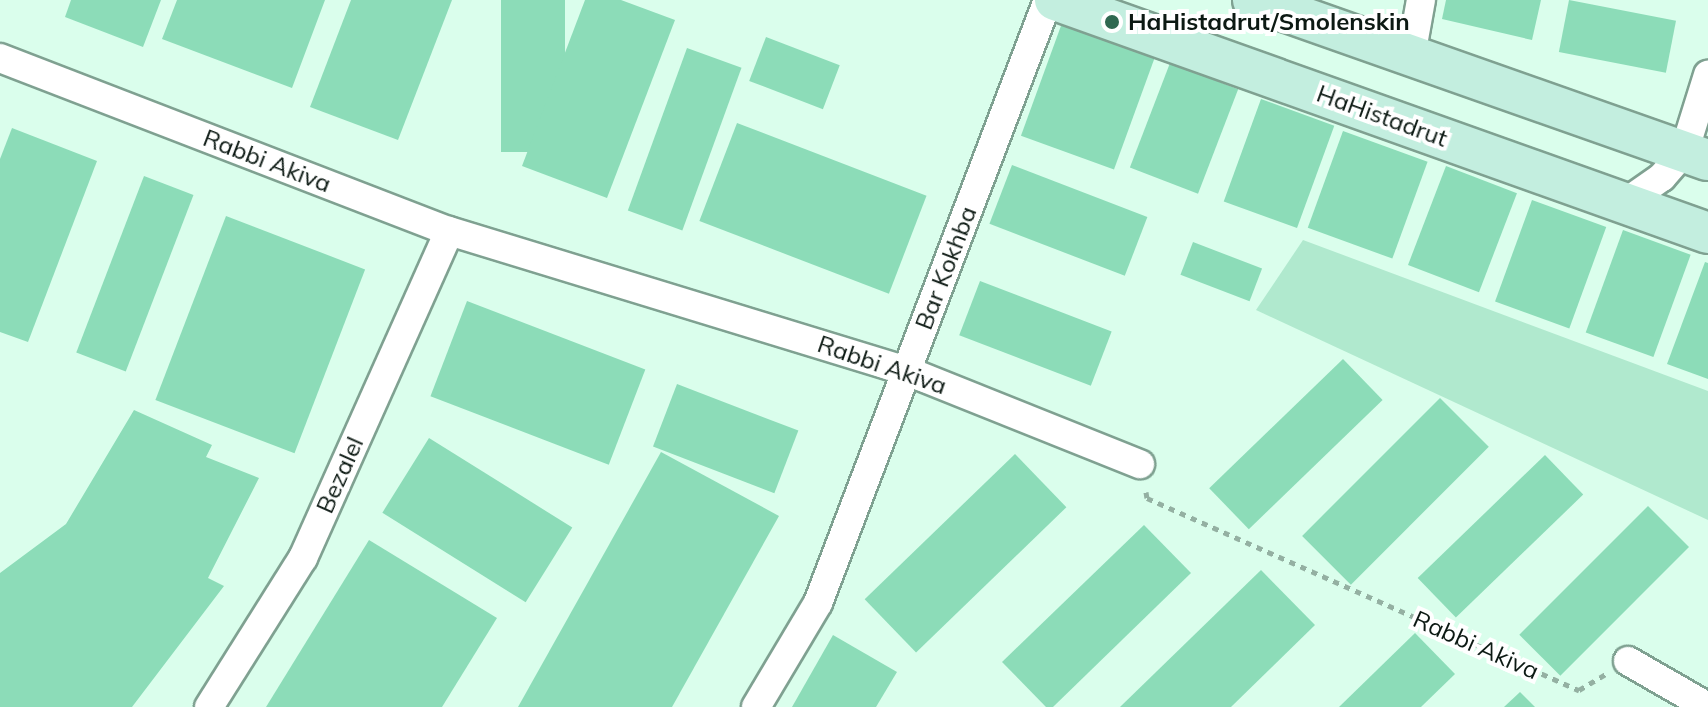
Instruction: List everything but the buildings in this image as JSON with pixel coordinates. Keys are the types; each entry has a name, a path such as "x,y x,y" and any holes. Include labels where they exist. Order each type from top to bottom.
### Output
{"street":[{"name":"Bar Kokhba","path":"756,707 818,603 1048,0"},
{"name":"HaHistadrut","path":"1055,0 1708,233"},
{"path":"1253,0 1696,156"},
{"path":"1411,56 1421,0"},
{"name":"Rabbi Akiva","path":"0,58 449,231 907,371 1140,464"},
{"path":"1625,203 1696,156 1708,75"},
{"name":"Bezalel","path":"209,707 303,558 449,231"},
{"path":"1628,661 1708,707"}],"path":[{"name":"Rabbi Akiva","path":"1140,464 1147,498 1579,690 1628,661"}],"green space":[{"path":"1303,240 1708,391 1708,520 1256,310"}],"place":[{"name":"HaHistadrut/Smolenskin","path":"1112,22"}]}
